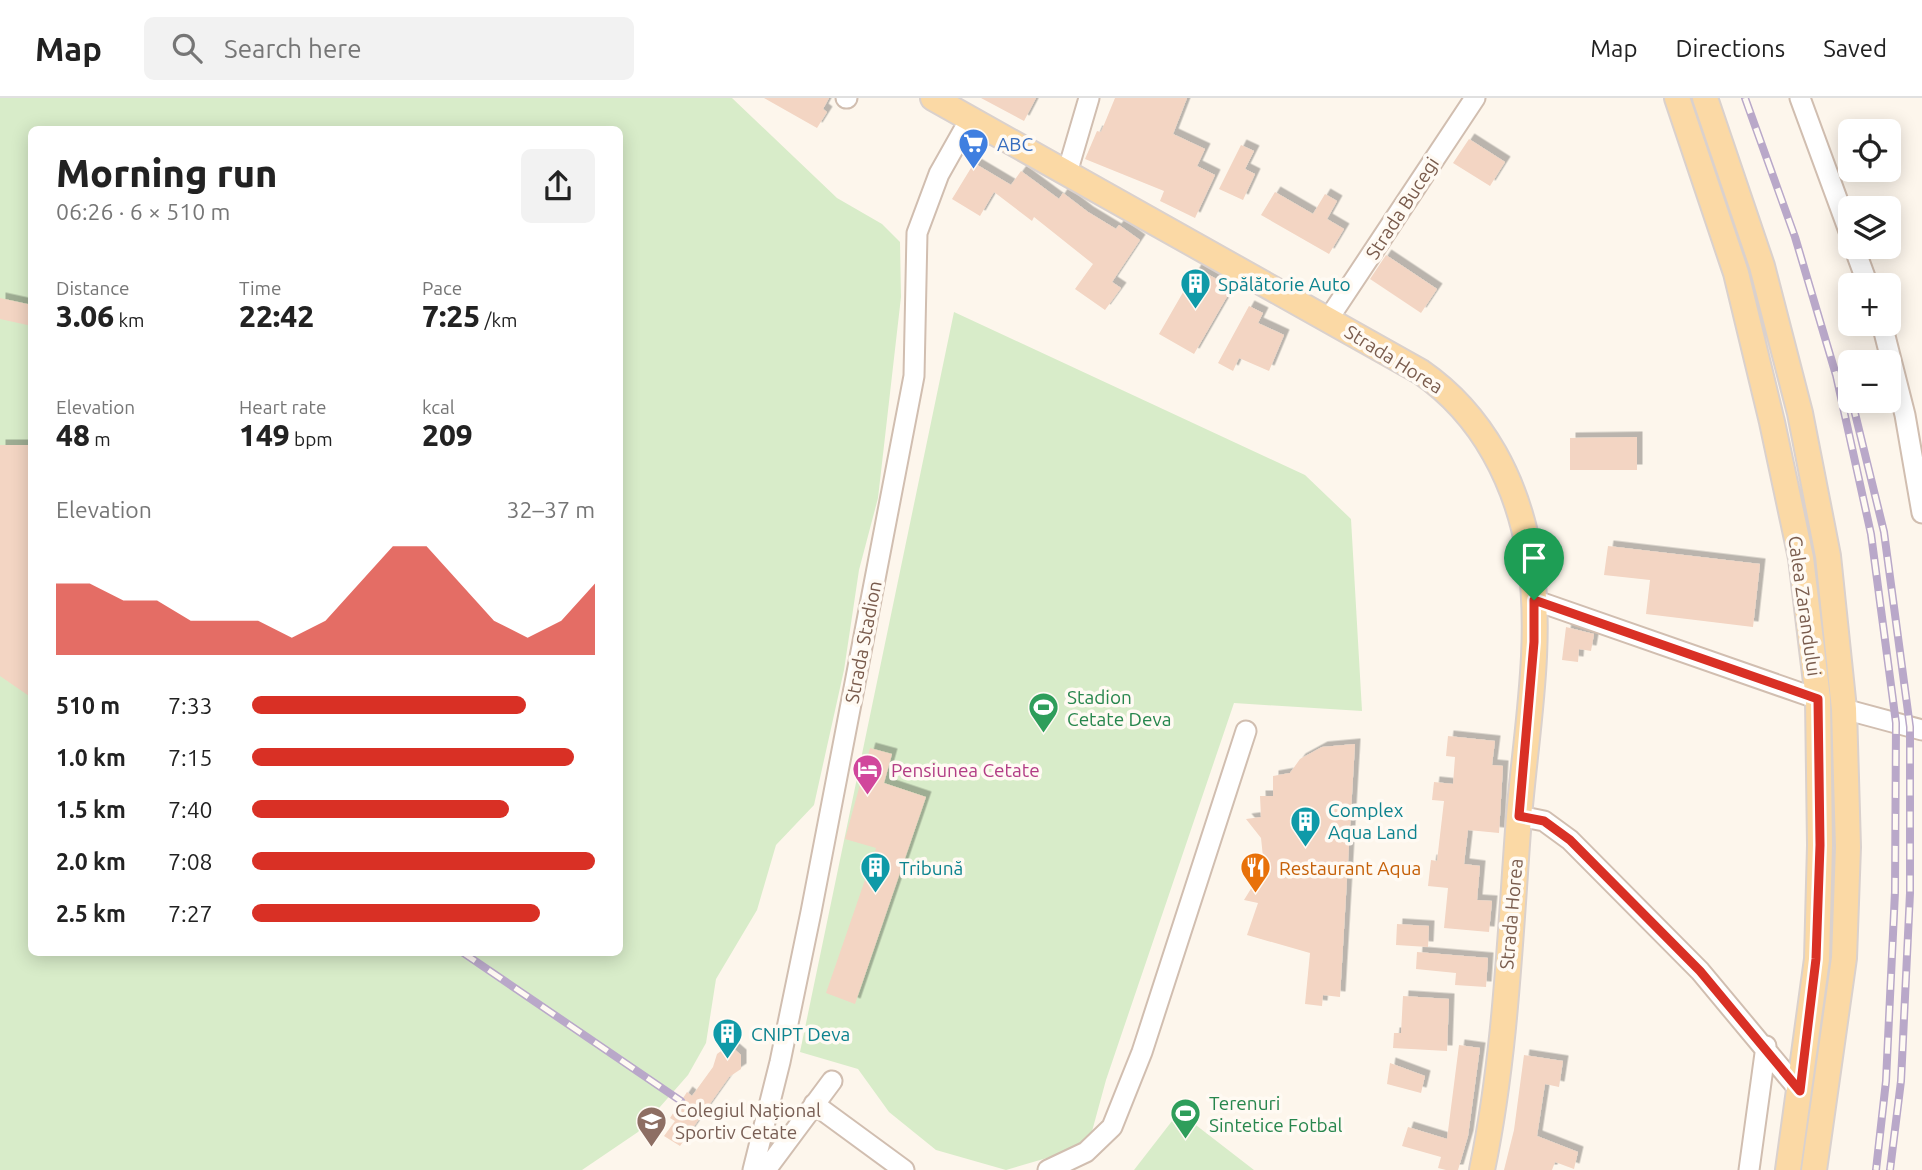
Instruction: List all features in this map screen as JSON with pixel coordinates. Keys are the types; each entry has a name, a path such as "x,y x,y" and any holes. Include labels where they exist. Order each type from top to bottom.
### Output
{"main road":[{"name":"Strada Horea","path":"933,98 1421,372 1444,388 1466,410 1503,468 1515,498 1530,557 1534,642 1497,1077 1482,1170"},
{"name":"Calea Zarandului","path":"1677,98 1736,273 1801,558 1818,699 1820,845 1816,959 1788,1170"},
{"name":"Calea Zarandului","path":"1705,98 1762,266 1800,413 1828,556 1844,709 1848,846 1844,958 1814,1170"},
{"path":"1788,500 1816,494"}],"street":[{"path":"1067,173 1089,98"},
{"name":"Strada Bucegi","path":"1329,318 1475,98"},
{"path":"1800,98 1838,201"},
{"name":"Strada Stadion","path":"754,1167 780,1062 811,912 914,376 917,233 939,174 970,119"},
{"path":"1885,336 1905,415 1922,513"},
{"path":"1534,600 1818,699"},
{"path":"1844,709 1922,730"},
{"path":"1048,1170 1086,1152 1112,1128 1142,1052 1246,731"},
{"path":"1519,816 1544,821 1570,840 1700,971 1766,1046 1800,1091"},
{"path":"1749,1170 1766,1046"},
{"path":"754,1167 768,1167 832,1081"},
{"path":"814,1104 904,1170"}],"green space":[{"path":"0,98 732,98 837,198 882,224 900,242 901,297 878,498 859,570 844,670 814,805 776,845 757,910 716,979 706,1043 688,1075 638,1132 582,1170 0,1170"},
{"path":"954,312 1305,475 1351,519 1362,711 1234,703 1106,1080 1088,1146 1006,1170 936,1150 889,1112 858,1069 800,1052"},
{"name":"Terenuri Sintetice Fotbal","path":"1179,1112 1254,1170 1134,1170"}],"building":[{"path":"764,98 829,98 823,109 827,112 817,128"},
{"path":"981,98 1036,98 1024,121"},
{"path":"1115,98 1187,98 1173,134 1205,149 1197,166 1215,175 1195,218 1160,201 1164,191 1085,159 1097,131 1101,132"},
{"path":"1469,139 1505,162 1490,186 1453,163"},
{"path":"1241,145 1254,151 1245,169 1255,174 1243,200 1219,189"},
{"path":"974,163 1011,185 1021,171 1059,199 1063,193 1088,212 1116,229 1119,225 1140,240 1112,282 1121,288 1105,310 1075,289 1093,264 1034,217 1032,221 994,192 980,216 952,199"},
{"path":"1275,192 1313,214 1325,194 1337,201 1327,219 1344,229 1329,254 1261,215"},
{"path":"1386,255 1437,289 1421,313 1370,279"},
{"name":"Spălătorie Auto","path":"1197,268 1232,288 1194,354 1159,334"},
{"path":"0,298 28,304 28,325 0,319"},
{"path":"1249,306 1263,313 1258,323 1284,335 1269,371 1239,358 1233,371 1218,363"},
{"path":"1637,437 1637,470 1570,470 1570,438"},
{"path":"0,445 28,445 28,695 0,676"},
{"path":"1608,546 1760,564 1753,627 1646,614 1650,580 1604,575"},
{"path":"1566,627 1594,634 1591,651 1579,649 1578,662 1562,660"},
{"path":"1448,736 1495,741 1492,765 1503,766 1499,833 1468,830 1464,864 1480,866 1477,900 1492,901 1489,932 1444,928 1448,888 1428,886 1431,860 1437,861 1444,801 1432,800 1434,782 1453,784 1455,757 1446,756"},
{"name":"Complex Aqua Land","path":"1355,744 1340,997 1323,995 1322,1006 1305,1004 1310,953 1247,935 1258,903 1244,900 1260,874 1263,857 1261,838 1246,819 1261,817 1260,796 1273,796 1273,776 1290,773 1300,759 1322,747"},
{"name":"Tribună","path":"870,748 892,754 884,783 926,797 855,1004 826,993 876,848 845,839"},
{"path":"1397,924 1429,926 1428,947 1396,945"},
{"path":"1417,952 1488,958 1486,987 1455,985 1456,973 1416,969"},
{"path":"1403,996 1449,999 1447,1051 1393,1048 1394,1033 1401,1033"},
{"path":"1459,1045 1480,1048 1468,1136 1458,1170 1446,1170 1438,1168 1441,1157 1402,1146 1408,1127 1447,1139"},
{"path":"725,1048 734,1049 741,1055 741,1069 729,1077 680,1146 664,1136 675,1121 670,1118 687,1092 692,1096 713,1067 717,1054"},
{"path":"1524,1055 1563,1061 1559,1087 1545,1084 1537,1136 1578,1152 1574,1169 1555,1162 1552,1170 1504,1170 1514,1130"},
{"path":"1390,1063 1425,1076 1421,1093 1387,1084"}],"railway":[{"path":"1745,98 1795,237 1836,375 1871,534 1896,723 1895,892 1886,1081 1876,1170"},
{"path":"1855,413 1884,532 1910,727 1910,893 1901,1081 1890,1170"},
{"path":"468,956 681,1101"}],"place":[{"name":"ABC","path":"974,171"},
{"name":"Spălătorie Auto","path":"1195,311"},
{"name":"Stadion Cetate Deva","path":"1044,735"},
{"name":"Pensiunea Cetate","path":"868,797"},
{"name":"Complex Aqua Land","path":"1305,848"},
{"name":"Tribună","path":"876,895"},
{"name":"Restaurant Aqua","path":"1256,895"},
{"name":"CNIPT Deva","path":"728,1061"},
{"name":"Terenuri Sintetice Fotbal","path":"1186,1141"},
{"name":"Colegiul Național Sportiv Cetate","path":"652,1148"}],"route":[{"path":"1534,600 1818,699 1820,845 1816,959 1800,1091 1766,1046 1700,971 1570,840 1544,821 1519,816 1534,642 1534,600"}]}
